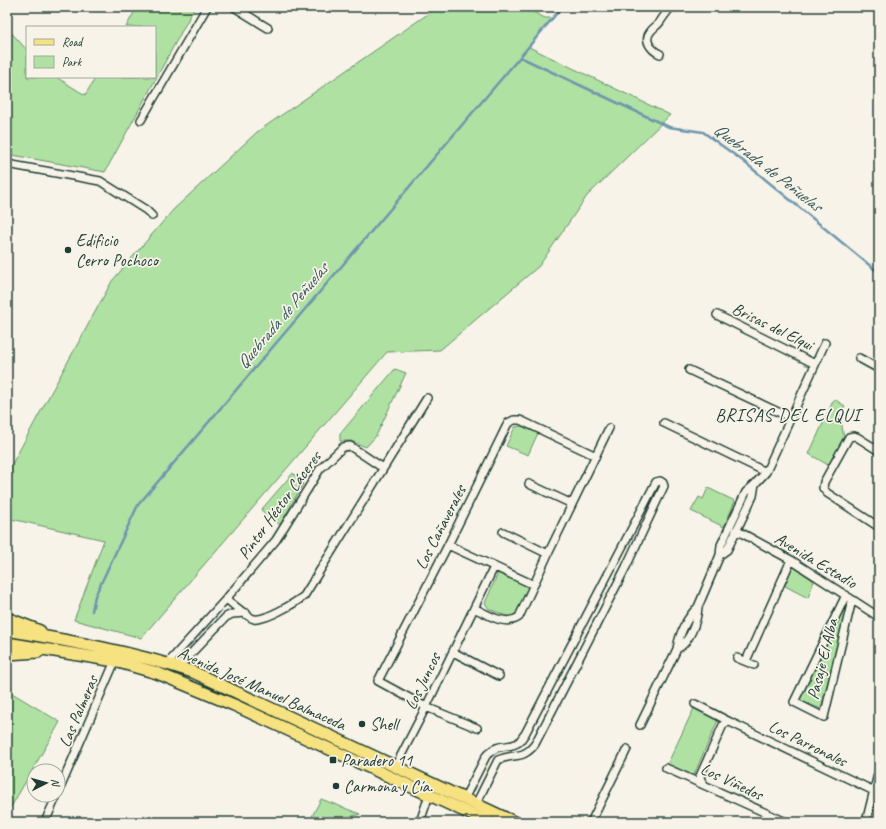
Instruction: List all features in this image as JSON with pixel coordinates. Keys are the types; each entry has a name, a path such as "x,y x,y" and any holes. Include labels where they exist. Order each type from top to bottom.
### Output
{"main road":[{"path":"7,618 59,639"},
{"name":"Avenida José Manuel Balmaceda","path":"7,630 120,651 194,672 514,822"},
{"name":"Avenida José Manuel Balmaceda","path":"7,643 115,661 157,673 234,705 488,822"},
{"path":"7,654 54,650"}],"street":[{"path":"141,120 207,7"},
{"path":"234,7 268,28"},
{"path":"660,54 651,48 647,38 650,32 660,22 671,7"},
{"path":"7,164 100,182 146,210 152,216"},
{"name":"Brisas del Elqui","path":"717,316 815,364"},
{"name":"Brisas del Elqui","path":"640,725 677,649 684,645 697,618 698,608 720,555 720,545 746,492 766,472 825,343"},
{"path":"859,358 879,369"},
{"path":"688,370 791,418"},
{"path":"226,599 253,618 261,619 298,601 304,596 426,398"},
{"name":"Los Cañaverales","path":"426,707 378,681 448,545 508,423 514,420 520,420 596,456"},
{"path":"664,423 766,472"},
{"path":"474,608 500,620 514,621 519,618 609,428"},
{"path":"879,451 857,437 849,437 824,482 823,488 827,493 879,527"},
{"name":"Pintor Héctor Cáceres","path":"173,666 226,599 276,540 320,469 343,446 350,446 383,468"},
{"path":"464,799 486,756 491,750 519,742 525,734 656,482 663,483 664,486 626,567 535,744 530,751 524,754 498,760 476,804"},
{"path":"529,484 572,504"},
{"name":"Brisas del Elqui","path":"720,555 727,550 752,496 755,484"},
{"name":"Avenida Estadio","path":"736,530 791,560 879,617"},
{"path":"503,532 548,554"},
{"path":"448,545 534,585"},
{"path":"746,661 791,560"},
{"path":"615,561 626,567"},
{"name":"Los Juncos","path":"395,767 494,567"},
{"name":"Pasaje El Alba","path":"846,595 794,702 824,717 852,600"},
{"path":"173,666 226,617 232,614 246,613"},
{"path":"580,629 591,635"},
{"path":"453,652 499,676"},
{"path":"737,658 754,665"},
{"name":"Las Palmeras","path":"66,775 115,661"},
{"name":"Los Parronales","path":"695,704 874,791"},
{"path":"540,705 552,712"},
{"path":"426,707 477,728"},
{"path":"704,784 700,776 723,725 730,722"},
{"path":"591,822 627,749"},
{"name":"Los Viñedos","path":"666,768 786,822"},
{"path":"866,822 879,770"},
{"path":"420,822 429,796"},
{"name":"Las Palmeras","path":"45,822 54,803"}],"green space":[{"path":"137,7 195,7 105,172 7,154 7,28 26,49 26,78 58,78 85,95 95,78 156,78 156,26 127,26"},
{"name":"Quebrada de Peñuelas","path":"438,7 523,7 545,18 553,18 529,47 670,115 587,196 539,266 440,350 387,352 141,638 74,620 104,540 7,518 7,473 112,281 173,210 257,132"},
{"path":"395,369 406,373 376,436 366,447 351,441 340,441 340,434"},
{"path":"834,399 845,406 840,413 844,439 830,466 809,454"},
{"path":"521,426 538,433 528,455 506,446 515,427"},
{"path":"293,473 303,484 280,525 261,510"},
{"path":"708,488 735,501 724,527 691,511 699,497 703,499"},
{"path":"792,566 814,581 808,598 785,586"},
{"path":"498,573 505,573 527,585 529,589 516,615 511,618 489,609 485,603"},
{"path":"843,604 847,606 821,709 798,700"},
{"path":"7,690 60,722 36,763 26,763 26,781 7,814"},
{"path":"694,708 718,720 693,777 667,765"},
{"path":"321,799 360,814 346,818 341,822 309,822"}],"waterway":[{"name":"Quebrada de Peñuelas","path":"520,57 562,7"},
{"name":"Quebrada de Peñuelas","path":"92,611 95,596 138,505 520,57 669,127 703,132 743,161 879,273"}],"place":[{"name":"Edificio Cerro Pochoco","path":"68,250"},
{"name":"Shell","path":"362,724"},
{"name":"Paradero 11","path":"333,760"},
{"name":"Carmona y Cía.","path":"336,786"}],"district":[{"name":"BRISAS DEL ELQUI","path":"788,415"}]}
